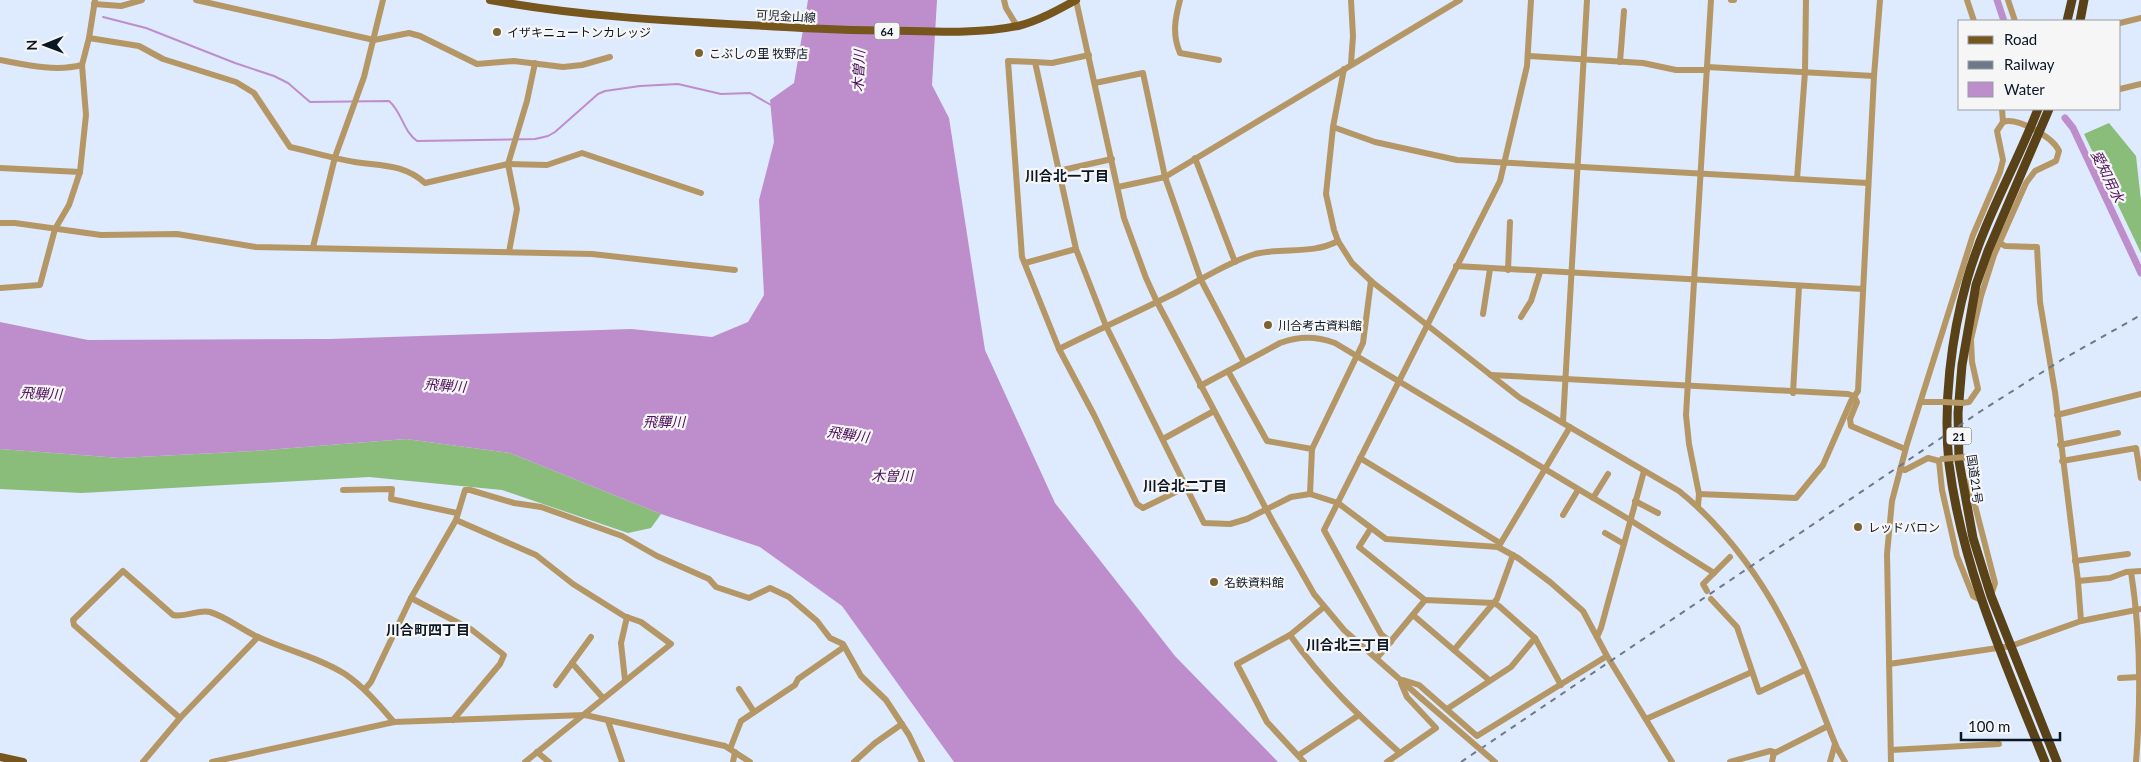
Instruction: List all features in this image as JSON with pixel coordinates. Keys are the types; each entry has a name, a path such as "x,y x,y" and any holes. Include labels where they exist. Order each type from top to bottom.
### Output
{"highway":[{"path":"2068,20 2072,0"},
{"path":"2080,20 2084,0"},
{"name":"国道21号","path":"2038,110 1989,219 1967,280 1952,359 1948,411 1949,462 1964,542 1981,600 2046,762"},
{"name":"国道21号","path":"2049,110 1988,250 1976,285 1962,366 1958,413 1959,460 1973,538 1991,596 2057,762"}],"main road":[{"name":"可児金山線","path":"490,0 548,11 621,17 758,26 938,32 1017,26 1046,15 1076,0"},
{"path":"0,757 23,762"}],"street":[{"path":"0,288 40,285 55,230 69,205 80,172 86,115 82,65 89,38 94,2 121,6 142,0"},
{"path":"196,0 374,40 409,33 420,36 477,64 514,61 563,67 610,57"},
{"path":"313,247 335,157 364,77 383,0"},
{"path":"1004,0 1006,8 1017,26"},
{"path":"1076,0 1130,236 1146,278 1200,386 1297,566 1324,607 1344,630 1495,762"},
{"path":"1180,0 1175,22 1175,34 1180,53 1220,60"},
{"path":"1351,0 1353,36 1351,64"},
{"path":"1118,187 1165,177 1460,0"},
{"path":"1391,642 1381,634 1324,530 1500,181 1529,56 1532,0"},
{"path":"1563,422 1587,0"},
{"path":"1698,506 1699,494 1688,444 1686,415 1712,0"},
{"path":"1797,179 1805,72 1806,0"},
{"path":"1699,494 1796,498 1823,465 1858,391 1874,76 1880,0"},
{"path":"1967,0 1974,20"},
{"path":"2008,0 2015,20"},
{"path":"1620,62 1624,11"},
{"path":"2121,23 2141,18"},
{"path":"89,38 139,46 163,59 236,82 254,94 290,147 356,162 396,166 415,174 425,183 508,164 547,165 582,153 702,193"},
{"path":"1089,55 1052,63 1008,60 1022,257 1058,348 1094,415 1137,504 1143,508 1186,487"},
{"path":"1529,56 1643,63 1676,70 1707,68 1874,76"},
{"path":"0,60 33,66 75,67 82,65"},
{"path":"1035,62 1076,249 1106,326 1204,523 1230,524 1247,519 1291,497 1310,494 1338,503 1386,539 1499,545"},
{"path":"509,252 517,208 508,164 535,63"},
{"path":"1344,68 1333,127 1326,194 1338,241 1352,263 1371,281 1520,398 1679,491 1698,506 1746,563 1774,605 1796,646 1828,726 1845,762"},
{"path":"1095,83 1143,73 1165,177 1201,280 1244,362"},
{"path":"2121,89 2141,84"},
{"path":"1891,762 1887,554 1892,501 1905,449 1973,236 2000,172 2003,160 1997,132 2003,122 2002,110"},
{"path":"1921,402 1969,402 1978,389 1972,362 1972,339 1981,296 2000,243 2026,183 2036,171 2056,162 2058,158 2059,151 2057,146 2039,133 2014,121 2003,122"},
{"path":"1333,127 1375,142 1457,160 1868,183"},
{"path":"1195,158 1235,262"},
{"path":"1058,171 1112,159"},
{"path":"0,168 80,172"},
{"path":"1508,270 1510,222"},
{"path":"0,223 14,223 101,235 177,234 256,247 592,254 735,270"},
{"path":"1058,348 1157,302 1235,262 1256,254 1277,251 1301,251 1332,245 1338,241"},
{"path":"2000,243 2005,246 2037,247 2040,302 2057,414 2078,581 2081,621"},
{"path":"1025,263 1076,249"},
{"path":"1456,266 1863,289"},
{"path":"1483,314 1490,269"},
{"path":"1521,317 1531,301 1540,272"},
{"path":"1310,494 1312,449 1363,343 1371,281"},
{"path":"1793,393 1799,286"},
{"path":"1200,386 1280,343 1305,336 1318,337 1335,343 1630,520 1714,573"},
{"path":"1228,371 1267,441 1312,449"},
{"path":"1489,375 1793,393 1848,394 1854,396 1857,402 1850,419 1852,426 1905,449"},
{"path":"2057,414 2141,394"},
{"path":"1163,439 1214,411"},
{"path":"1499,545 1570,427"},
{"path":"2060,445 2118,433"},
{"path":"2062,461 2136,448 2141,478"},
{"path":"1900,469 1905,470 1928,458 1940,460 1965,457 1969,460 1971,490 1995,583 1991,596"},
{"path":"1360,458 1499,545 1575,603 1583,611 1607,656 1672,762"},
{"path":"1940,460 1942,490 1957,556 1973,596 1981,600"},
{"path":"1597,637 1644,471"},
{"path":"1593,498 1608,474"},
{"path":"343,490 392,489 391,499 457,517 536,555 573,584 627,617 641,622 671,644 525,762"},
{"path":"364,689 371,682 411,598 457,517 465,490 514,503 542,507 622,536 657,556 708,579 716,587 749,598 770,588 789,596 817,621 830,638 844,647 861,676 886,700 902,724 922,762"},
{"path":"1563,515 1578,490"},
{"path":"1635,500 1658,513"},
{"path":"1371,528 1358,547 1425,600 1494,604 1535,638 1561,684"},
{"path":"1604,532 1624,544"},
{"path":"2075,561 2128,554"},
{"path":"1454,650 1494,604 1513,555"},
{"path":"1707,591 1703,584 1730,557"},
{"path":"180,718 74,625 73,620 123,571 173,615 178,616 202,611 212,613 258,637 328,665 345,674 364,689 394,722"},
{"path":"2078,581 2110,578 2141,571"},
{"path":"2131,572 2139,610 2141,657 2139,737 2136,762"},
{"path":"411,598 472,630 504,655 500,664 453,720"},
{"path":"1711,599 1737,627 1759,692 1805,670"},
{"path":"1377,658 1425,600"},
{"path":"1304,762 1300,755 1267,722 1237,664 1290,634 1324,607"},
{"path":"1889,664 2011,646 2081,621 2139,610"},
{"path":"1413,615 1489,680"},
{"path":"625,680 621,642 627,617"},
{"path":"1290,634 1320,676 1358,715 1400,753"},
{"path":"143,762 180,718 258,637"},
{"path":"556,684 592,637"},
{"path":"1447,709 1510,667 1535,638"},
{"path":"732,762 741,721 795,685 798,679 844,647"},
{"path":"1400,679 1419,685 1477,736 1607,656"},
{"path":"572,663 603,698"},
{"path":"1646,719 1752,672"},
{"path":"2120,678 2140,682"},
{"path":"1387,762 1436,728 1408,697 1400,679"},
{"path":"739,689 754,712"},
{"path":"212,762 394,722 585,715 699,739 733,751 750,762"},
{"path":"1300,755 1358,715"},
{"path":"608,720 622,762"},
{"path":"854,762 875,743 902,724"},
{"path":"1773,754 1828,726"},
{"path":"1830,762 1836,744"},
{"path":"1891,750 1999,744"},
{"path":"1730,762 1770,751 1774,752 1772,762"},
{"path":"537,752 549,762"}],"green space":[{"path":"2109,123 2136,156 2141,201 2141,253 2084,134"},
{"path":"406,439 510,453 661,514 651,528 628,533 502,490 369,477 82,493 0,489 0,449 120,458 254,451"}],"water":[{"name":"木曽川","path":"808,0 937,0 932,85 949,118 985,350 1055,503 1175,656 1278,762 954,762 842,606 760,547 661,514 510,453 406,439 254,451 120,458 0,449 0,322 88,340 330,339 631,329 712,337 748,322 764,295 759,200 774,142 770,100 794,83"}],"waterway":[{"name":"愛知用水","path":"1997,0 2004,20"},
{"path":"103,17 146,28 235,63 274,76 288,83 310,102 389,101 397,110 412,137 417,141 535,139 548,136 598,94 605,91 640,86 678,84 721,94 750,93 771,105"},
{"name":"愛知用水","path":"2065,118 2073,128 2141,273"}],"railway":[{"path":"1461,762 1981,411 2063,359 2141,315"}],"place":[{"name":"イザキニュートンカレッジ","path":"497,32"},
{"name":"こぶしの里 牧野店","path":"699,53"},
{"name":"川合考古資料館","path":"1268,325"},
{"name":"レッドバロン","path":"1858,527"},
{"name":"名鉄資料館","path":"1214,582"}],"district":[{"name":"川合北一丁目","path":"1067,175"},
{"name":"川合北二丁目","path":"1185,485"},
{"name":"川合町四丁目","path":"428,629"},
{"name":"川合北三丁目","path":"1348,644"}],"water label":[{"name":"飛騨川","path":"445,385"},
{"name":"飛騨川","path":"41,393"},
{"name":"飛驒川","path":"664,421"},
{"name":"飛騨川","path":"848,434"}]}
